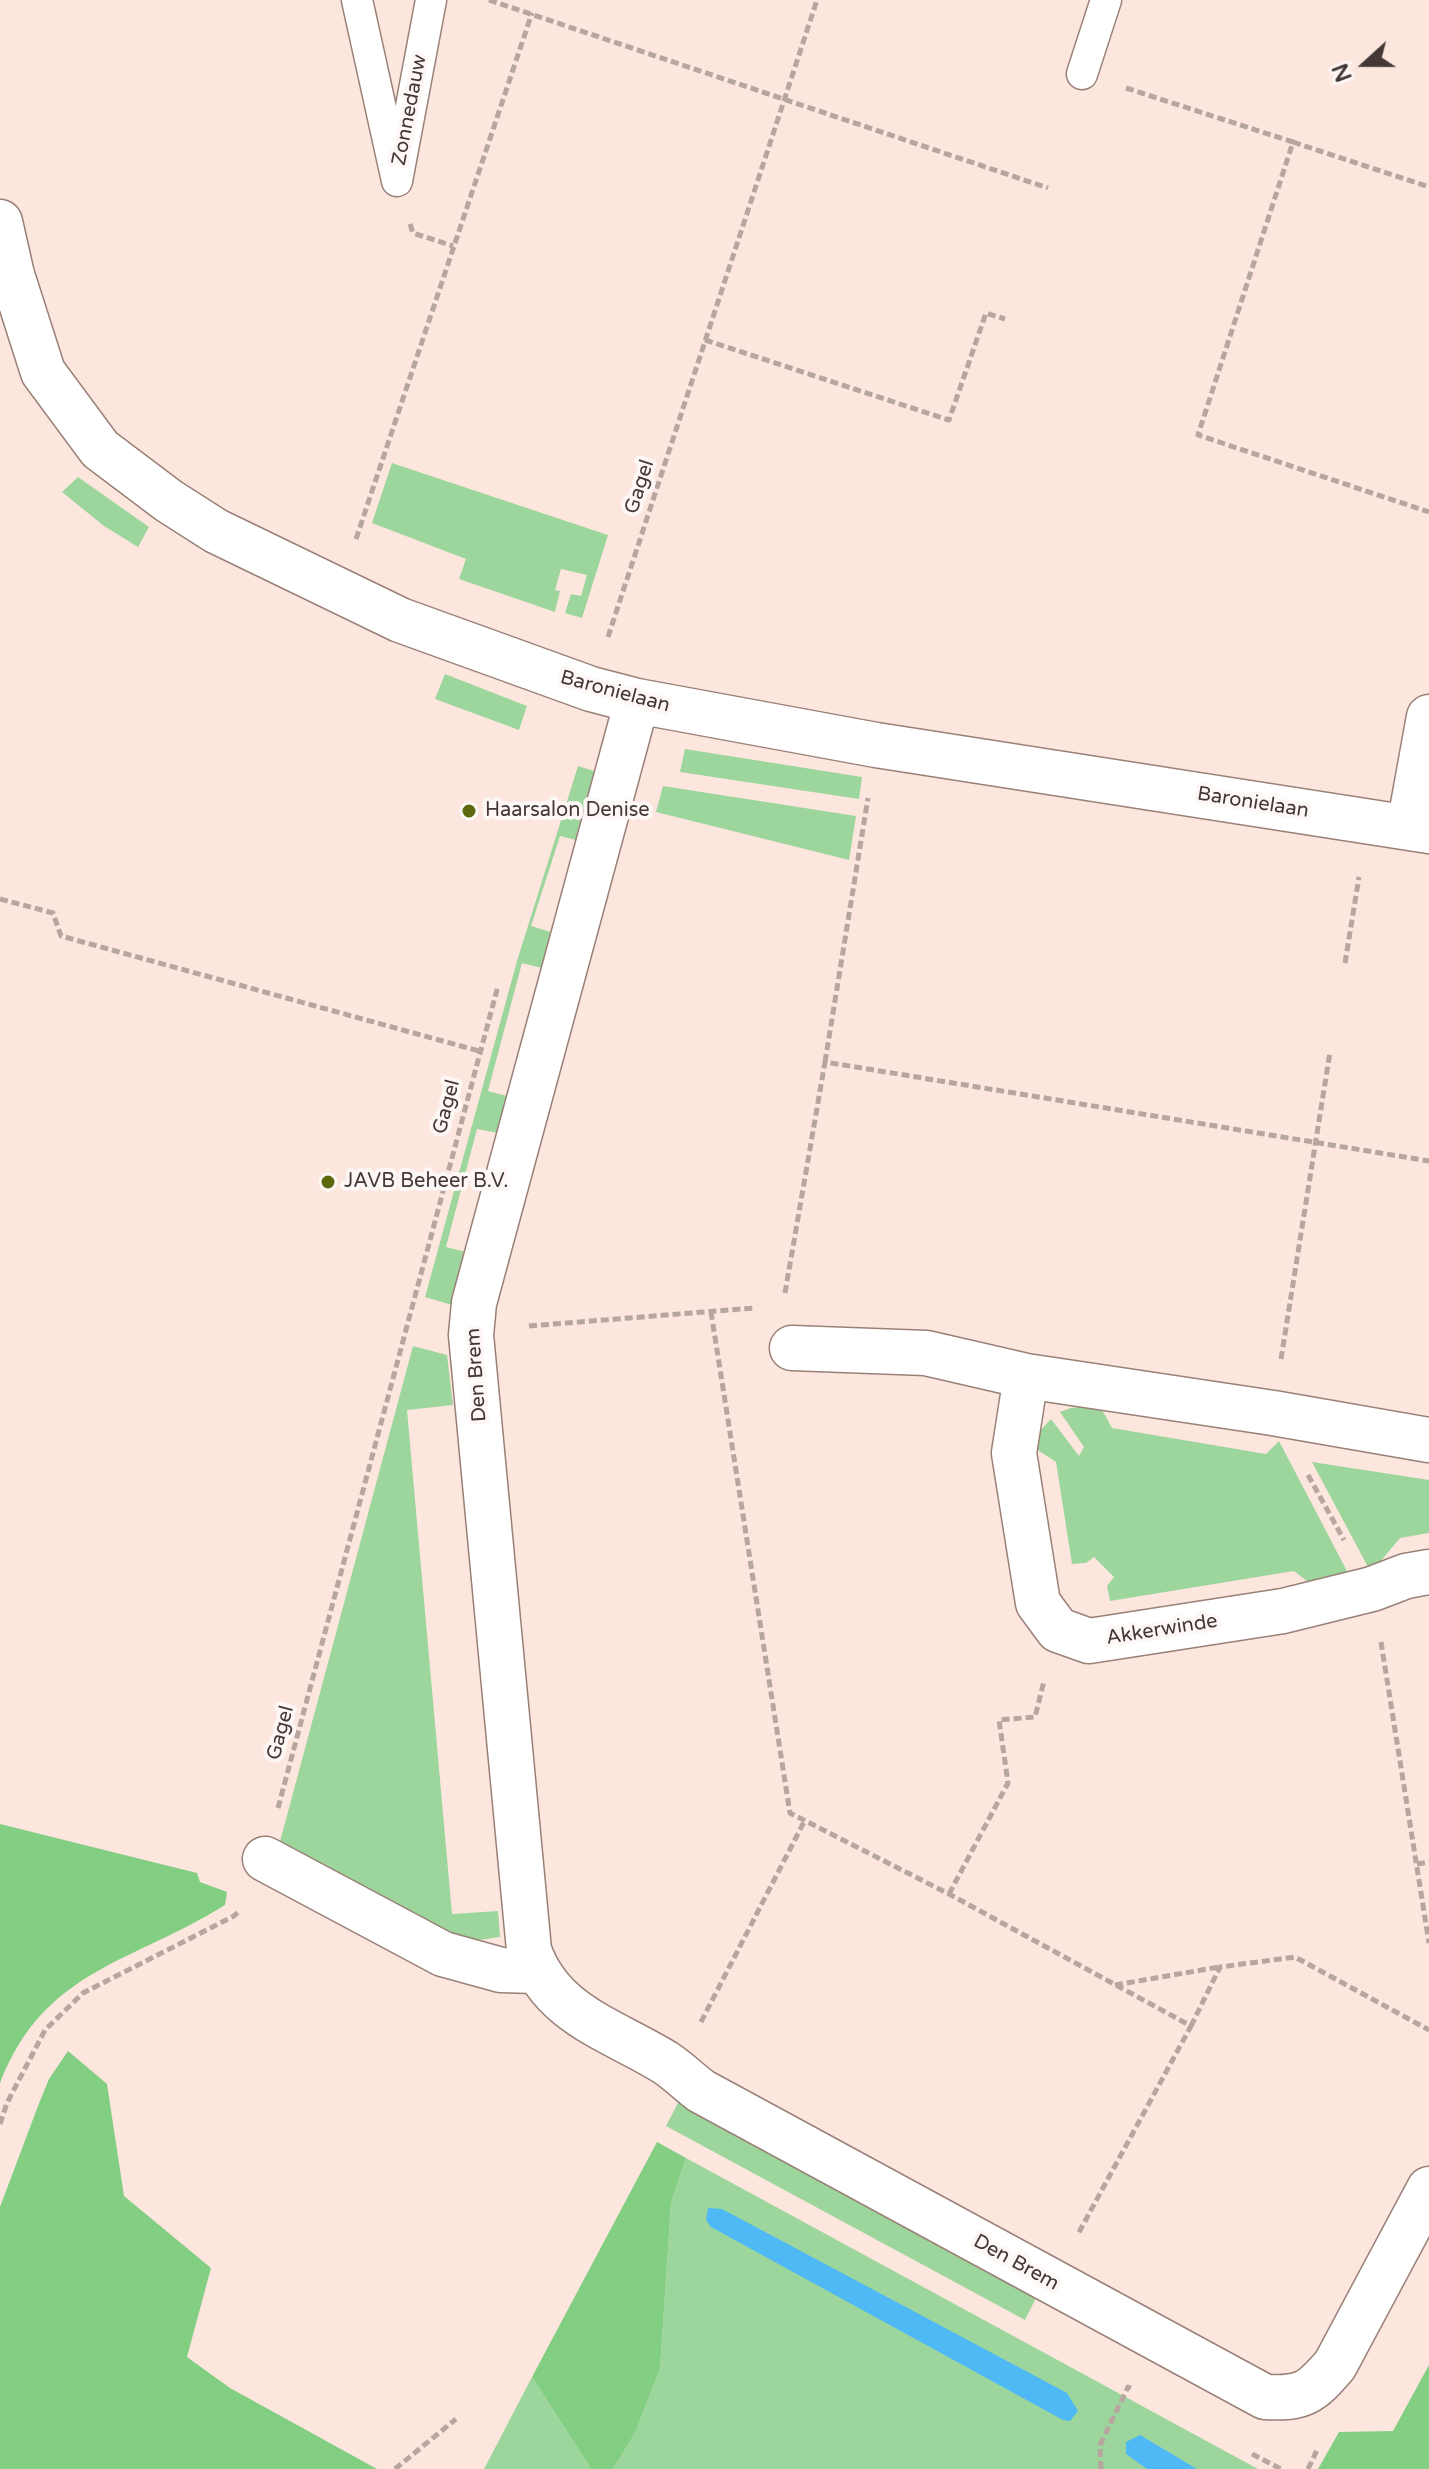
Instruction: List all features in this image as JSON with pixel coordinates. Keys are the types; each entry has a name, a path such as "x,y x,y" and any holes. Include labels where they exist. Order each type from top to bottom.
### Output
{"street":[{"name":"Baronielaan","path":"0,222 12,275 43,372 100,449 169,501 216,531 400,620 591,689 637,701 876,745 1402,826"},
{"name":"Den Brem","path":"637,701 474,1303 471,1335 529,1950 536,1971 551,1991 573,2011 672,2068 701,2091 1265,2397 1292,2398 1317,2387 1335,2365 1429,2189"},
{"path":"1402,826 1429,717"},
{"path":"792,1348 926,1353 1026,1376 1429,1440"},
{"path":"1026,1376 1014,1453 1038,1603 1058,1630"},
{"name":"Akkerwinde","path":"1058,1630 1089,1641 1283,1611 1429,1572"},
{"path":"265,1859 443,1954 501,1970 536,1971"}],"lane":[{"name":"Zonnedauw","path":"357,0 397,181 431,0"},
{"path":"1082,74 1106,0"}],"path":[{"path":"489,0 1048,188"},
{"path":"516,8 518,0"},
{"name":"Gagel","path":"591,689 817,0"},
{"path":"338,591 532,13"},
{"path":"1082,74 1429,187"},
{"path":"1293,142 1198,435 1429,512"},
{"path":"705,340 949,420 986,313 1005,319"},
{"path":"783,1300 876,745"},
{"path":"1345,963 1402,826"},
{"path":"0,899 53,913 61,936 479,1051"},
{"name":"Gagel","path":"0,2124 7,2103 45,2030 83,1993 234,1916 249,1901 265,1859 500,980"},
{"path":"1330,1052 1273,1413 1372,1589 1429,1943"},
{"path":"825,1062 1429,1161"},
{"path":"471,1335 519,1327 767,1307"},
{"path":"711,1312 790,1813 949,1894 1191,2026"},
{"path":"949,1894 1008,1783 999,1720 1035,1717 1058,1630"},
{"path":"672,2068 805,1820"},
{"path":"1417,1864 1429,1862"},
{"path":"1115,1985 1295,1957 1429,2030"},
{"path":"1052,2282 1220,1967"},
{"path":"1101,2469 1100,2445 1128,2387 1142,2395"},
{"path":"395,2469 456,2419"},
{"path":"1239,2447 1281,2469"}],"green space":[{"path":"392,463 608,535 582,618 565,613 571,594 581,596 587,575 561,569 555,590 560,591 555,612 459,579 466,559 372,523"},
{"path":"78,477 149,527 138,547 104,526 62,492"},
{"path":"445,674 527,706 519,730 435,699"},
{"path":"685,749 862,777 859,799 680,772"},
{"path":"578,766 594,771 576,840 560,836 531,926 551,932 542,968 522,963 488,1091 507,1096 498,1133 477,1129 446,1247 466,1252 452,1305 425,1297 517,961"},
{"path":"663,786 856,816 849,860 656,812"},
{"path":"413,1346 447,1355 453,1405 407,1410 452,1914 498,1911 500,1937 452,1944 278,1849"},
{"path":"1100,1406 1112,1428 1266,1454 1279,1441 1348,1573 1312,1585 1294,1571 1110,1601 1107,1586 1114,1577 1094,1557 1086,1563 1072,1564 1056,1462 1036,1449 1040,1431 1051,1419 1079,1456 1084,1447 1060,1412"},
{"path":"1312,1462 1429,1480 1429,1533 1400,1538 1380,1562 1368,1567"},
{"path":"0,1824 197,1873 200,1882 227,1892 225,1905 125,1956 67,1991 41,2015 19,2045 0,2083"},
{"path":"68,2051 107,2084 124,2196 211,2268 187,2357 230,2388 377,2469 0,2469 0,2207 49,2079"},
{"path":"680,2099 1038,2294 1025,2320 666,2126"},
{"path":"657,2142 686,2158 671,2203 660,2369 635,2433 613,2469 591,2469 532,2377"},
{"path":"686,2158 1258,2469 613,2469 635,2433 660,2369 671,2203"},
{"path":"1429,2365 1429,2469 1318,2469 1339,2432 1393,2431"},
{"path":"532,2377 591,2469 484,2469"}],"water":[{"path":"708,2208 722,2209 1067,2393 1078,2411 1070,2421 1063,2420 711,2227 706,2220"},
{"path":"1140,2435 1197,2469 1147,2469 1126,2454 1126,2442"}],"place":[{"name":"Haarsalon Denise","path":"469,811"},
{"name":"JAVB Beheer B.V.","path":"328,1182"}]}
